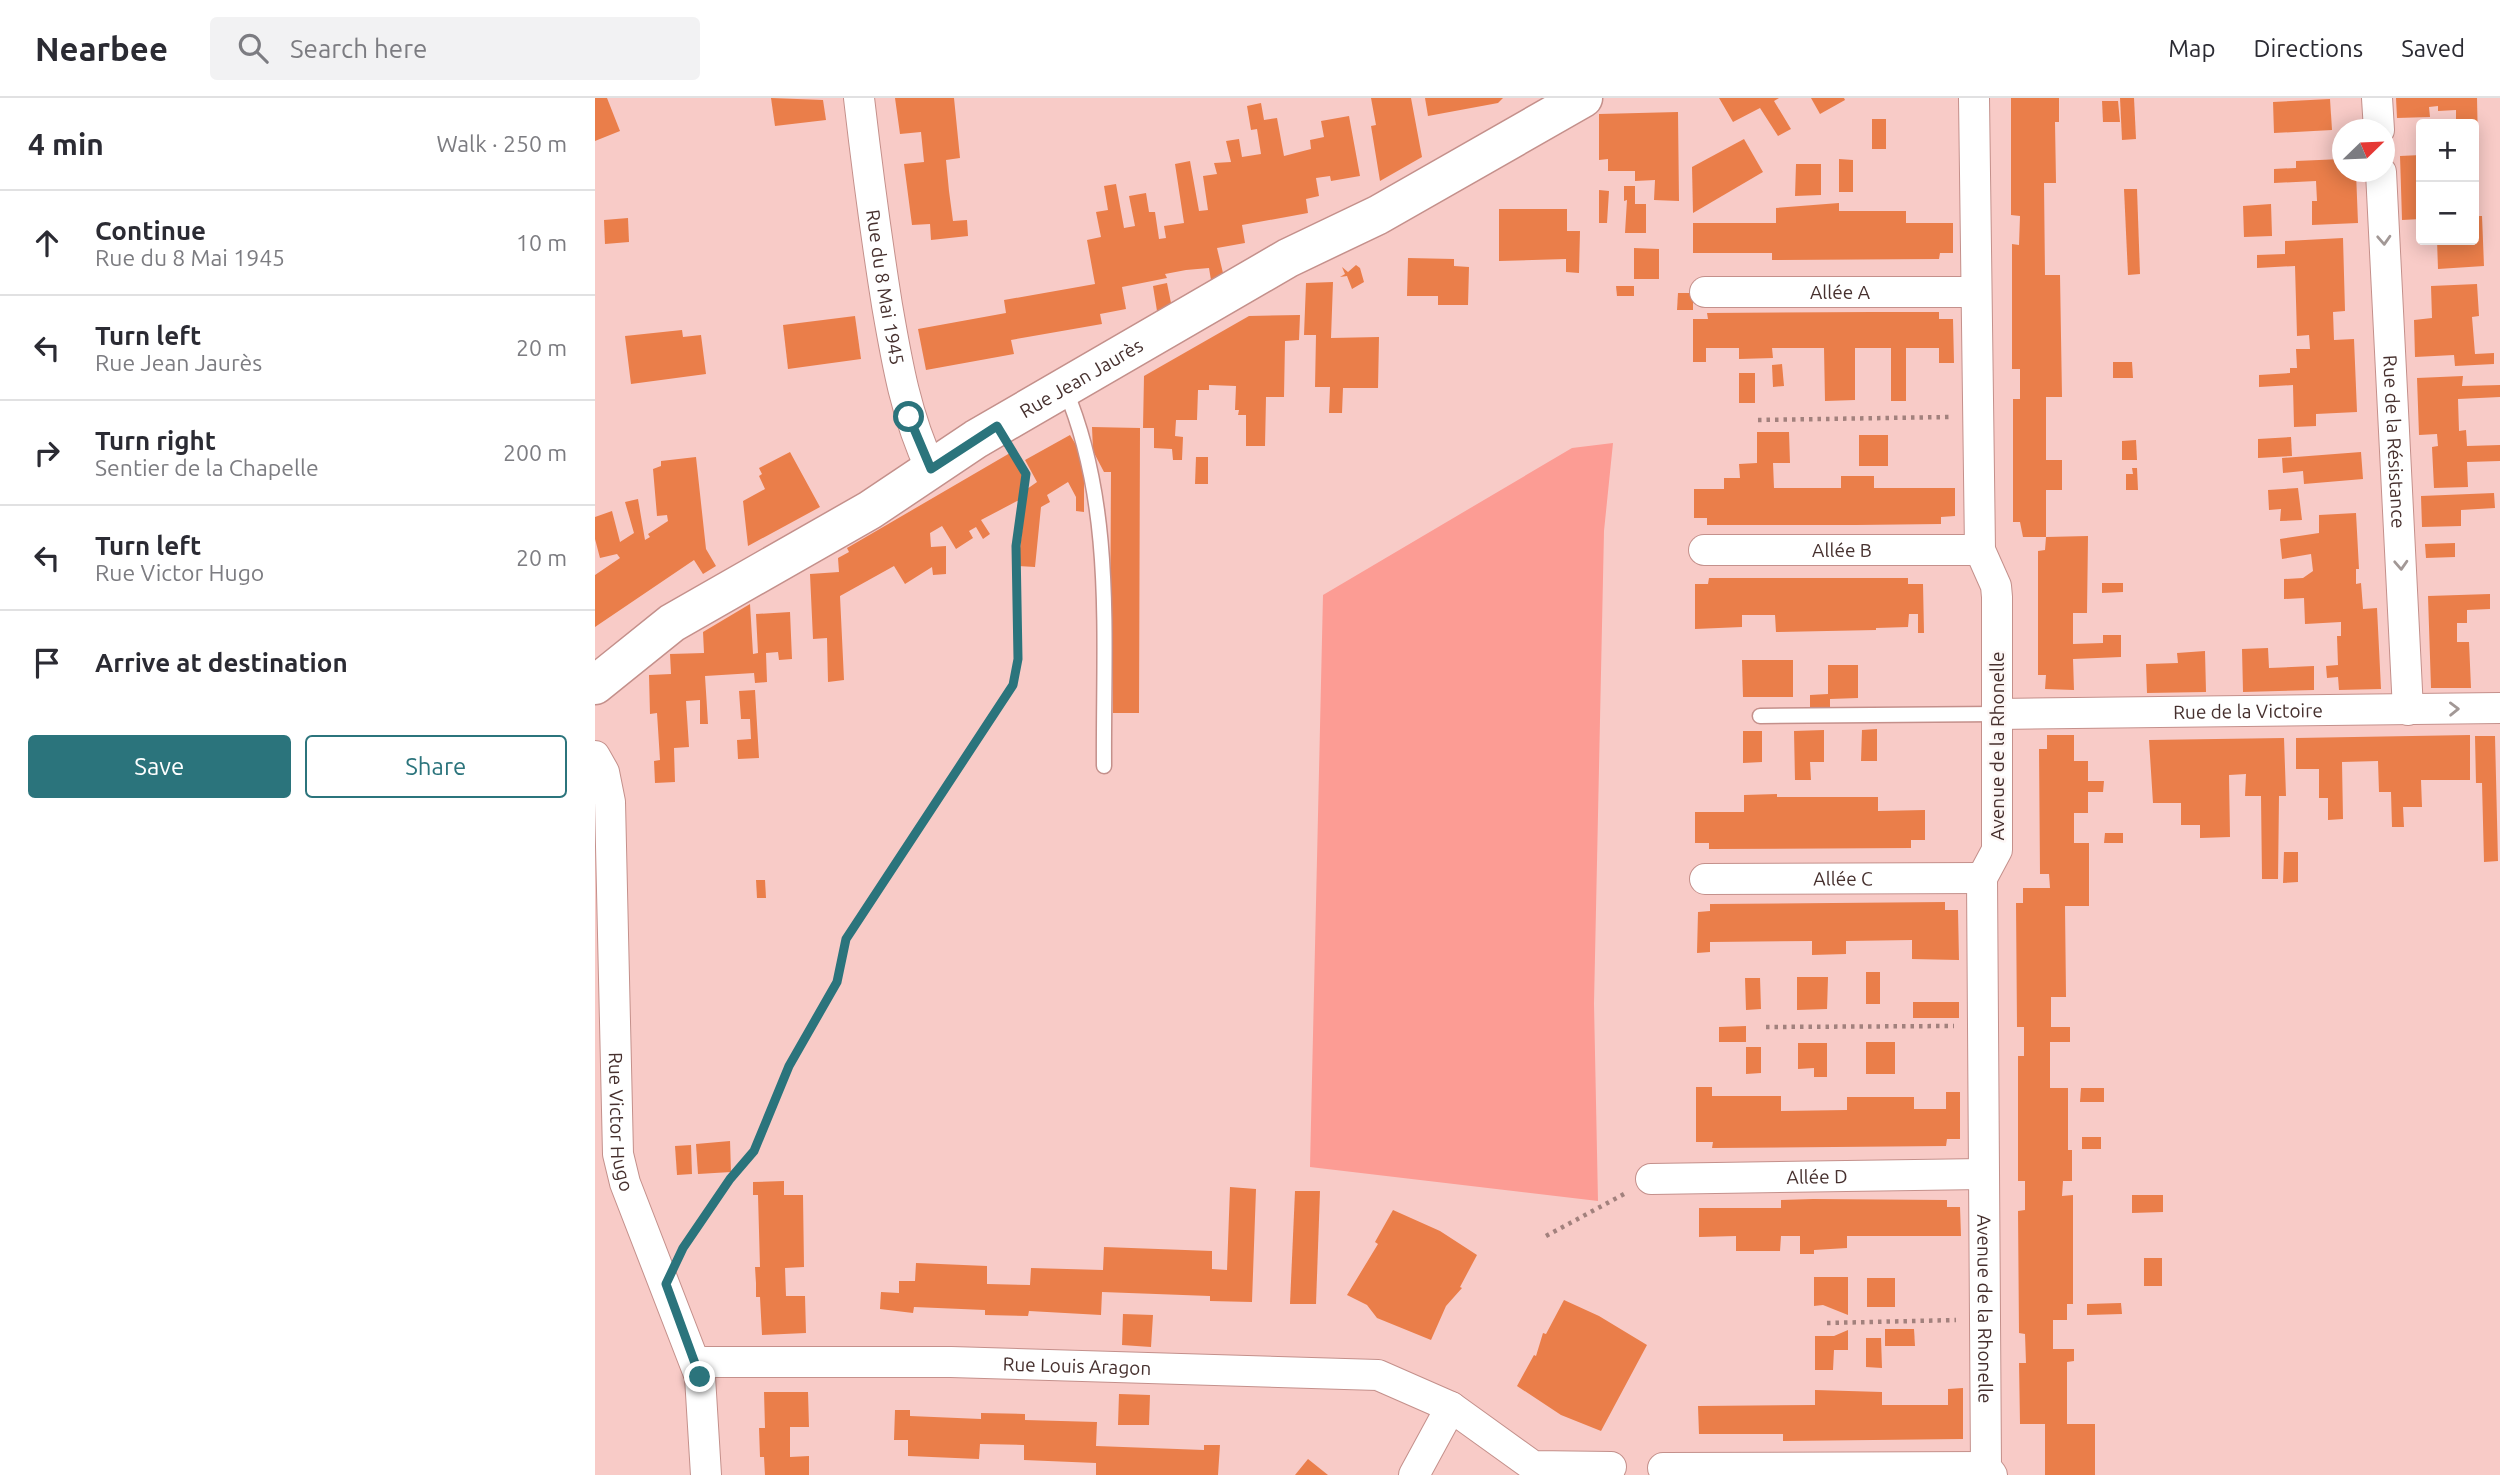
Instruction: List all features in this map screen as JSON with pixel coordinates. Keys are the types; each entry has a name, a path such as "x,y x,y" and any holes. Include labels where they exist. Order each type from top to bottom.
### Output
{"street":[{"name":"Rue du 8 Mai 1945","path":"859,98 873,221 901,385 912,426 931,469"},
{"name":"Rue Jean Jaurès","path":"595,685 672,623 870,510 997,426 1288,258 1369,221 1583,98"},
{"name":"Avenue de la Rhonelle","path":"1974,98 1980,550 1996,586 1998,713 1997,850 1982,878 1983,1174 1989,1471"},
{"path":"2377,98 2378,119"},
{"name":"Rue de la Résistance","path":"2382,182 2408,710"},
{"name":"Allée A","path":"1705,292 1976,292"},
{"name":"Allée B","path":"1704,550 1980,550"},
{"name":"Rue de la Victoire","path":"1998,713 2500,708"},
{"name":"Rue Victor Hugo","path":"595,756 604,772 610,802 618,1154 625,1183 695,1362 703,1399 706,1475"},
{"name":"Allée C","path":"1705,879 1982,878"},
{"name":"Allée D","path":"1651,1179 1983,1174"},
{"name":"Rue Louis Aragon","path":"695,1362 951,1362 1365,1374 1388,1377 1451,1406 1532,1470"},
{"path":"1414,1475 1451,1406"},
{"path":"1532,1470 1611,1466"},
{"path":"1663,1468 1989,1471"}],"lane":[{"path":"1064,387 1087,450 1102,539 1104,766"},
{"path":"1761,716 1998,713"}],"path":[{"path":"1758,420 1977,416"},
{"path":"666,1284 683,1248 730,1179 754,1151 789,1066 837,982 846,939 1013,685 1018,659 1016,546 1026,474 997,426"},
{"path":"1766,1027 1983,1026"},
{"path":"1546,1236 1651,1179"},
{"path":"1827,1323 1985,1319"}],"shaded area":[{"path":"1613,443 1604,531 1594,1004 1598,1201 1310,1167 1323,595 1572,448"}],"building":[{"path":"595,98 607,98 620,131 595,141"},
{"path":"771,98 823,100 826,120 775,126"},
{"path":"895,98 954,98 960,158 946,160 949,191 953,221 967,220 968,236 931,240 930,224 912,225 904,164 924,162 921,132 900,134"},
{"path":"1371,98 1411,98 1422,157 1380,181 1371,126 1376,125"},
{"path":"1425,98 1503,98 1498,103 1428,116"},
{"path":"1719,98 1779,98 1774,101 1791,129 1778,136 1760,108 1733,122"},
{"path":"1811,98 1844,98 1845,100 1820,114"},
{"path":"2011,98 2059,98 2059,122 2055,122 2056,183 2044,183 2045,275 2060,275 2062,397 2046,397 2046,460 2062,460 2062,490 2046,490 2046,537 2023,537 2020,522 2013,522 2013,399 2020,399 2020,369 2012,369 2012,244 2019,245 2020,216 2011,215"},
{"path":"2120,98 2134,98 2136,139 2122,140"},
{"path":"2396,98 2477,98 2477,119 2456,119 2456,110 2438,111 2438,106 2429,107 2430,117 2397,118"},
{"path":"2330,99 2332,130 2274,133 2273,102"},
{"path":"2102,101 2118,101 2120,122 2103,122"},
{"path":"1261,103 1264,120 1277,118 1284,156 1311,149 1310,140 1324,137 1321,121 1349,116 1360,176 1331,181 1330,176 1316,178 1319,196 1306,199 1308,213 1242,225 1245,243 1217,248 1223,273 1211,280 1209,268 1165,274 1167,278 1122,287 1126,309 1100,314 1102,324 1011,340 1014,354 926,370 918,329 1006,313 1004,300 1095,284 1087,240 1101,237 1096,212 1108,210 1104,186 1116,184 1124,228 1135,226 1129,196 1146,193 1149,212 1155,212 1159,239 1166,238 1164,226 1184,223 1175,164 1190,161 1199,211 1208,210 1203,176 1217,174 1214,163 1231,162 1226,141 1239,139 1242,157 1261,154 1257,129 1251,130 1247,106"},
{"path":"1678,112 1679,201 1654,200 1655,180 1635,181 1635,171 1608,171 1608,159 1599,160 1599,114"},
{"path":"1872,119 1886,119 1886,149 1872,149"},
{"path":"1744,139 1763,172 1693,213 1692,167"},
{"path":"2416,155 2416,219 2402,220 2400,156"},
{"path":"1839,159 1853,160 1853,192 1839,192"},
{"path":"2332,159 2332,182 2356,182 2358,223 2312,225 2312,201 2317,201 2316,181 2274,183 2274,169 2296,168 2296,161"},
{"path":"1796,164 1821,164 1821,195 1795,196"},
{"path":"1624,186 1635,186 1635,204 1646,204 1646,233 1625,233 1627,200 1624,201"},
{"path":"2124,189 2137,189 2140,274 2128,275"},
{"path":"1599,190 1609,191 1607,223 1599,223"},
{"path":"1839,203 1839,211 1906,211 1906,223 1953,223 1953,253 1940,253 1939,259 1772,260 1772,253 1693,253 1693,223 1776,223 1776,208"},
{"path":"2271,204 2272,236 2244,237 2243,206"},
{"path":"1499,209 1567,209 1567,231 1580,231 1579,273 1566,272 1566,259 1499,261"},
{"path":"2479,216 2482,216 2484,266 2438,269 2437,245 2479,245"},
{"path":"628,218 629,242 605,244 604,220"},
{"path":"2343,238 2345,311 2333,312 2334,340 2354,339 2357,412 2316,414 2316,426 2294,427 2293,385 2259,387 2259,375 2290,373 2290,368 2297,368 2296,349 2310,349 2309,335 2297,336 2295,266 2257,268 2257,255 2285,254 2285,241"},
{"path":"1634,248 1659,249 1659,279 1634,279"},
{"path":"1408,258 1454,259 1454,266 1469,267 1468,305 1438,305 1438,296 1407,296"},
{"path":"1356,265 1360,268 1364,282 1352,289 1347,276 1340,277 1345,274 1342,267 1348,272"},
{"path":"1333,282 1331,338 1379,337 1378,388 1343,388 1342,413 1329,413 1330,387 1315,387 1316,335 1304,335 1306,283"},
{"path":"1167,283 1171,303 1157,311 1153,286"},
{"path":"2477,284 2479,316 2472,317 2475,354 2494,353 2494,364 2455,366 2454,355 2415,357 2414,320 2432,318 2431,286"},
{"path":"1616,286 1634,286 1634,296 1617,296"},
{"path":"1678,293 1693,293 1693,310 1677,310"},
{"path":"1939,312 1939,319 1953,319 1954,363 1939,363 1939,348 1906,348 1906,401 1891,401 1891,348 1855,348 1855,400 1825,401 1824,348 1772,348 1773,358 1739,359 1739,348 1706,348 1706,362 1693,362 1693,319 1708,319 1707,313"},
{"path":"1300,315 1299,340 1285,341 1284,397 1266,397 1265,446 1246,446 1246,415 1238,415 1239,410 1235,410 1236,386 1209,385 1209,390 1198,390 1197,420 1176,420 1175,436 1183,437 1182,460 1173,460 1172,449 1154,448 1154,428 1143,428 1144,376 1249,316"},
{"path":"855,316 861,359 788,369 783,325"},
{"path":"682,330 683,337 701,335 706,374 631,384 625,336"},
{"path":"2113,362 2132,362 2133,378 2113,378"},
{"path":"1782,364 1784,386 1773,387 1772,365"},
{"path":"1739,373 1755,373 1755,403 1739,403"},
{"path":"2463,376 2462,386 2500,385 2500,397 2458,399 2459,431 2466,430 2467,446 2500,445 2500,461 2467,462 2468,487 2434,488 2432,447 2438,446 2437,434 2419,435 2417,378"},
{"path":"1092,427 1140,428 1139,713 1113,713 1113,659 1110,659 1111,472 1104,472 1093,451"},
{"path":"1757,432 1789,432 1790,463 1773,463 1774,488 1841,488 1841,476 1874,476 1874,488 1955,488 1955,516 1941,517 1941,524 1856,525 1707,525 1707,518 1694,518 1694,489 1724,489 1724,478 1740,478 1739,464 1757,463"},
{"path":"1070,435 1084,458 1084,512 1076,511 1076,497 1068,482 1047,495 1050,502 1041,507 1035,567 1018,566 1027,489 1037,482 1025,460"},
{"path":"1859,435 1888,435 1888,466 1859,466"},
{"path":"2291,437 2292,456 2258,458 2258,439"},
{"path":"2136,440 2137,460 2122,460 2122,441"},
{"path":"790,452 820,507 748,546 743,501 765,489 759,476 762,474 759,468"},
{"path":"2361,452 2363,479 2304,484 2303,471 2283,473 2282,458"},
{"path":"1010,453 1023,477 1021,499 981,520 990,534 983,539 976,527 969,531 973,538 956,549 942,526 930,533 931,547 946,546 946,574 933,575 932,567 905,584 894,566 840,596 844,680 828,682 827,638 813,639 810,574 839,572 838,558 849,552 847,548"},
{"path":"696,457 706,549 716,566 703,574 694,560 595,627 595,575 620,558 617,554 600,558 595,539 595,517 612,511 620,542 634,533 625,502 638,499 645,540 650,537 648,534 668,521 667,515 657,516 653,469 661,466 661,461"},
{"path":"1196,457 1208,457 1208,484 1195,484"},
{"path":"2132,468 2137,468 2138,490 2126,490 2126,474 2133,474"},
{"path":"2298,488 2302,520 2280,521 2281,509 2269,510 2268,490"},
{"path":"2494,493 2495,508 2461,510 2461,526 2422,527 2421,496"},
{"path":"2356,513 2359,569 2356,569 2356,584 2361,583 2363,609 2377,608 2381,689 2339,690 2338,677 2327,678 2326,666 2338,665 2337,636 2341,636 2341,622 2305,624 2304,598 2284,599 2284,579 2303,578 2313,571 2311,554 2282,559 2280,539 2319,533 2319,515"},
{"path":"2088,536 2087,613 2073,613 2073,644 2103,643 2103,635 2121,635 2121,657 2073,659 2074,690 2045,689 2046,675 2038,675 2038,551 2045,550 2046,537"},
{"path":"2455,543 2455,557 2426,558 2425,544"},
{"path":"1709,578 1908,578 1908,584 1923,584 1924,633 1918,633 1918,614 1909,614 1908,627 1876,630 1776,632 1775,615 1742,615 1742,627 1695,629 1695,584 1708,584"},
{"path":"2102,583 2123,583 2123,592 2102,593"},
{"path":"2490,594 2490,609 2467,610 2467,623 2457,623 2457,642 2469,642 2471,688 2431,688 2428,596"},
{"path":"750,604 753,654 758,653 756,614 790,612 792,659 779,660 778,652 766,653 767,682 755,683 754,673 705,676 708,724 700,724 700,700 686,701 689,747 674,748 675,782 655,783 654,761 660,760 657,713 650,714 649,675 671,674 670,654 704,653 703,632"},
{"path":"2268,648 2269,668 2314,666 2314,690 2243,692 2242,649"},
{"path":"2205,651 2206,692 2147,693 2146,664 2178,663 2177,653"},
{"path":"1742,660 1793,660 1793,697 1743,697"},
{"path":"1828,665 1858,665 1858,698 1830,699 1830,707 1810,707 1810,695 1828,694"},
{"path":"755,690 759,758 738,759 737,740 751,739 750,719 741,719 739,691"},
{"path":"1877,729 1877,761 1861,761 1862,730"},
{"path":"1824,730 1824,762 1810,762 1811,780 1795,780 1794,731"},
{"path":"1743,731 1762,731 1762,762 1743,763"},
{"path":"2047,735 2074,735 2074,761 2088,761 2088,781 2104,781 2103,792 2088,792 2088,813 2074,813 2074,843 2089,843 2089,906 2065,906 2066,997 2051,997 2051,1027 2070,1027 2070,1042 2050,1042 2050,1088 2068,1088 2068,1150 2072,1150 2072,1181 2063,1181 2062,1196 2073,1195 2073,1304 2067,1304 2067,1320 2053,1320 2053,1349 2074,1349 2074,1361 2067,1362 2067,1424 2095,1424 2095,1475 2045,1475 2045,1424 2020,1424 2019,1363 2026,1363 2025,1334 2019,1333 2018,1211 2025,1210 2025,1181 2018,1181 2018,1056 2024,1056 2024,1027 2017,1027 2016,903 2023,903 2023,888 2050,888 2049,874 2040,874 2039,749 2047,749"},
{"path":"2470,735 2470,780 2421,780 2422,807 2403,807 2404,827 2392,827 2391,792 2379,792 2378,761 2342,762 2343,819 2328,820 2328,798 2319,798 2319,769 2296,769 2296,738"},
{"path":"2475,736 2495,736 2498,861 2484,862 2482,783 2476,783"},
{"path":"2284,738 2286,796 2279,796 2278,879 2262,879 2261,796 2245,796 2246,774 2229,775 2230,837 2200,838 2200,825 2181,825 2181,803 2153,803 2149,740"},
{"path":"1777,794 1777,797 1878,797 1878,811 1925,810 1925,840 1911,840 1911,848 1709,849 1709,843 1695,843 1695,812 1744,812 1744,795"},
{"path":"2105,833 2123,833 2123,843 2104,843"},
{"path":"2284,852 2298,852 2298,882 2283,883"},
{"path":"756,880 765,880 766,898 757,898"},
{"path":"1945,902 1945,910 1958,910 1959,960 1912,959 1912,940 1846,941 1846,954 1812,955 1812,941 1710,942 1710,952 1697,953 1698,912 1710,911 1710,904"},
{"path":"1866,972 1880,972 1880,1004 1866,1004"},
{"path":"1797,977 1828,977 1827,1009 1797,1010"},
{"path":"1745,978 1760,978 1761,1009 1746,1010"},
{"path":"1913,1002 1959,1002 1959,1018 1913,1018"},
{"path":"1746,1026 1746,1042 1719,1042 1719,1027"},
{"path":"1866,1042 1895,1042 1895,1074 1866,1074"},
{"path":"1798,1043 1827,1043 1827,1077 1814,1077 1814,1068 1798,1069"},
{"path":"1746,1047 1761,1047 1761,1073 1746,1074"},
{"path":"1696,1087 1712,1087 1712,1096 1781,1096 1781,1111 1847,1110 1847,1097 1914,1097 1914,1109 1946,1109 1946,1092 1960,1092 1960,1139 1947,1139 1946,1146 1712,1148 1713,1142 1696,1142"},
{"path":"2081,1088 2104,1088 2104,1102 2080,1102"},
{"path":"2082,1137 2101,1137 2101,1149 2082,1149"},
{"path":"730,1141 731,1172 698,1174 696,1144"},
{"path":"691,1145 692,1174 677,1175 675,1146"},
{"path":"784,1181 784,1195 803,1195 804,1267 785,1268 786,1296 805,1296 806,1333 762,1335 755,1267 760,1267 758,1195 753,1195 753,1182"},
{"path":"1230,1187 1256,1189 1252,1302 1210,1301 1210,1296 1102,1292 1101,1315 1029,1311 1028,1316 985,1315 985,1310 914,1307 913,1313 880,1309 881,1292 899,1293 899,1281 915,1281 916,1263 987,1266 987,1284 1030,1285 1031,1268 1103,1270 1104,1247 1212,1251 1212,1269 1227,1270"},
{"path":"1295,1191 1320,1191 1316,1304 1290,1304"},
{"path":"2132,1195 2163,1195 2163,1212 2132,1213"},
{"path":"1781,1200 1947,1200 1947,1207 1960,1207 1961,1236 1847,1236 1847,1248 1814,1250 1814,1254 1800,1254 1800,1236 1781,1236 1780,1251 1736,1251 1736,1236 1699,1237 1699,1208 1781,1208"},
{"path":"1393,1210 1440,1231 1477,1255 1460,1287 1462,1288 1446,1306 1431,1340 1377,1318 1367,1305 1347,1295 1378,1244 1375,1242"},
{"path":"2144,1258 2162,1258 2162,1286 2144,1286"},
{"path":"1814,1277 1848,1277 1848,1315 1823,1305 1814,1306"},
{"path":"1867,1278 1895,1278 1895,1307 1867,1307"},
{"path":"1564,1300 1599,1316 1647,1345 1601,1431 1561,1415 1517,1386 1534,1355 1536,1356 1543,1333 1546,1334"},
{"path":"2121,1303 2122,1314 2087,1315 2087,1304"},
{"path":"1123,1314 1153,1315 1151,1347 1122,1345"},
{"path":"1885,1329 1914,1329 1915,1346 1885,1346"},
{"path":"1848,1330 1848,1350 1834,1350 1833,1370 1815,1370 1815,1336 1834,1336"},
{"path":"1866,1338 1881,1338 1882,1368 1866,1367"},
{"path":"1963,1388 1963,1439 1783,1441 1783,1434 1699,1434 1698,1406 1815,1405 1815,1390 1882,1392 1882,1405 1948,1405 1948,1389"},
{"path":"764,1392 808,1392 809,1427 790,1427 790,1457 809,1456 809,1475 765,1475 764,1457 760,1457 759,1428 765,1428"},
{"path":"1119,1394 1150,1395 1149,1425 1118,1425"},
{"path":"895,1410 910,1410 910,1416 981,1419 981,1413 1025,1414 1025,1420 1097,1422 1096,1446 1204,1450 1204,1445 1220,1445 1218,1475 1096,1475 1096,1463 1024,1460 1024,1445 980,1444 979,1459 908,1456 908,1440 894,1440"},
{"path":"1308,1459 1328,1475 1295,1475"}],"route":[{"path":"700,1377 666,1284 683,1248 730,1179 754,1151 789,1066 837,982 846,939 1013,685 1018,659 1016,546 1026,474 997,426 931,469 909,417"}]}
